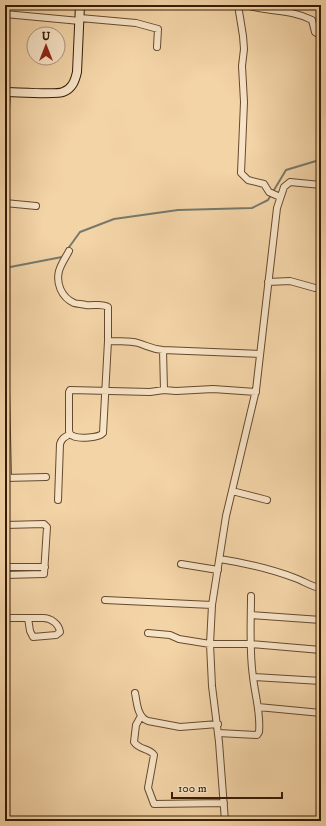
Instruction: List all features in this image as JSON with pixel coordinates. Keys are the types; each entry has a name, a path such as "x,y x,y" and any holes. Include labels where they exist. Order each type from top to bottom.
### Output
{"main road":[{"path":"6,92 62,93 71,88 76,79 77,72 80,5"}],"street":[{"path":"238,5 244,49 242,66 244,102 241,173 248,180 264,184 269,192 279,197"},
{"path":"246,5 284,11 306,17 312,20 315,32 321,36"},
{"path":"5,14 136,24 158,29 157,47"},
{"path":"5,126 6,92"},
{"path":"225,821 218,724 212,686 210,644 212,605 226,516 256,392 279,197 284,187 290,182 321,185"},
{"path":"5,203 36,206"},
{"path":"69,251 59,270 58,280 64,296 74,303 104,305 108,307 108,341 103,433 98,437 75,437 70,434"},
{"path":"268,282 290,281 315,288"},
{"path":"108,341 127,341 150,348 163,350 260,354"},
{"path":"163,350 164,390"},
{"path":"70,434 69,391 72,390 105,392 122,390 150,392 164,390 176,391 213,389 256,392"},
{"path":"6,391 6,478 46,477"},
{"path":"58,500 60,444 61,440 70,434"},
{"path":"232,491 267,500"},
{"path":"5,525 46,525 47,527 44,574 5,575"},
{"path":"220,559 254,565 297,578 307,584 321,588"},
{"path":"181,564 218,570"},
{"path":"5,567 45,567"},
{"path":"218,732 257,735 259,730 258,707 250,644 251,596"},
{"path":"105,600 212,605"},
{"path":"251,615 321,620"},
{"path":"5,618 28,618 48,618 59,627 60,632 56,635 33,637 30,631 28,618"},
{"path":"148,633 170,634 180,639 210,644 250,644 321,650"},
{"path":"253,677 321,681"},
{"path":"135,693 141,716 143,719 148,721 180,727 218,724"},
{"path":"258,707 321,712"},
{"path":"141,716 136,725 134,742 138,747 150,751 154,755 148,788 154,804 224,803"}],"waterway":[{"path":"67,250 80,232 114,219 178,210 252,208 268,200 286,170 316,161 321,161"},
{"path":"5,268 62,257 64,255"}]}
